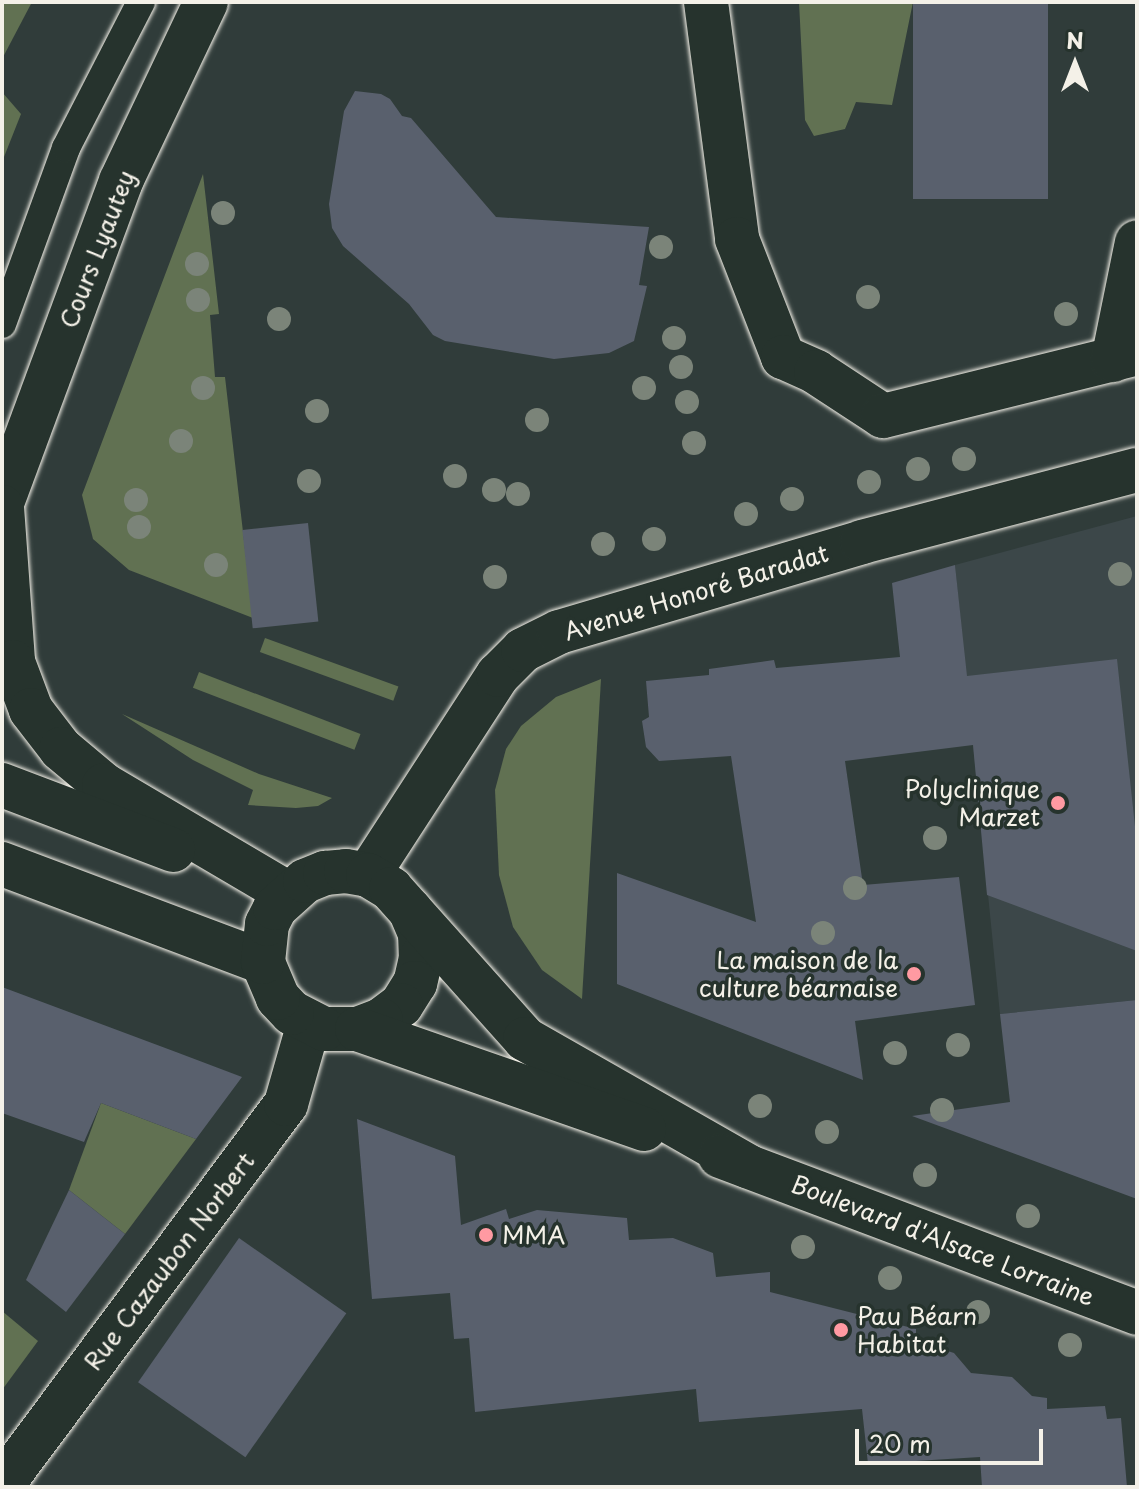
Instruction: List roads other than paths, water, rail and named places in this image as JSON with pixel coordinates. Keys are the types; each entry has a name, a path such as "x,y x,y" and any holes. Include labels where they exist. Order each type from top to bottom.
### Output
{"main road":[{"name":"Cours Lyautey","path":"2,505 121,181 206,2"},
{"path":"706,2 737,239 783,357 816,372 883,416 1125,356 1137,242"},
{"name":"Avenue Honoré Baradat","path":"368,875 498,675 523,650 547,638 862,542 1137,470"},
{"path":"2,505 13,662 31,710 61,749 104,785 287,893"},
{"path":"2,785 287,893"},
{"path":"2,864 263,962 267,924 287,893 325,873 346,871 368,875"},
{"name":"Boulevard d'Alsace Lorraine","path":"368,875 391,889 525,1039 748,1166"},
{"path":"357,1029 381,1020 401,1005 415,983 421,958 420,933 410,910"},
{"name":"Boulevard d'Alsace Lorraine","path":"263,962 278,998 309,1023 341,1031 357,1029 748,1166 1137,1313"},
{"name":"Rue Cazaubon Norbert","path":"2,1485 286,1104 309,1023"}],"lane":[{"path":"2,324 66,148 141,2"}],"place":[{"name":"Polyclinique Marzet","path":"1058,803"},
{"name":"La maison de la culture béarnaise","path":"914,974"},
{"name":"MMA","path":"486,1235"},
{"name":"Pau Béarn Habitat","path":"841,1330"}]}
